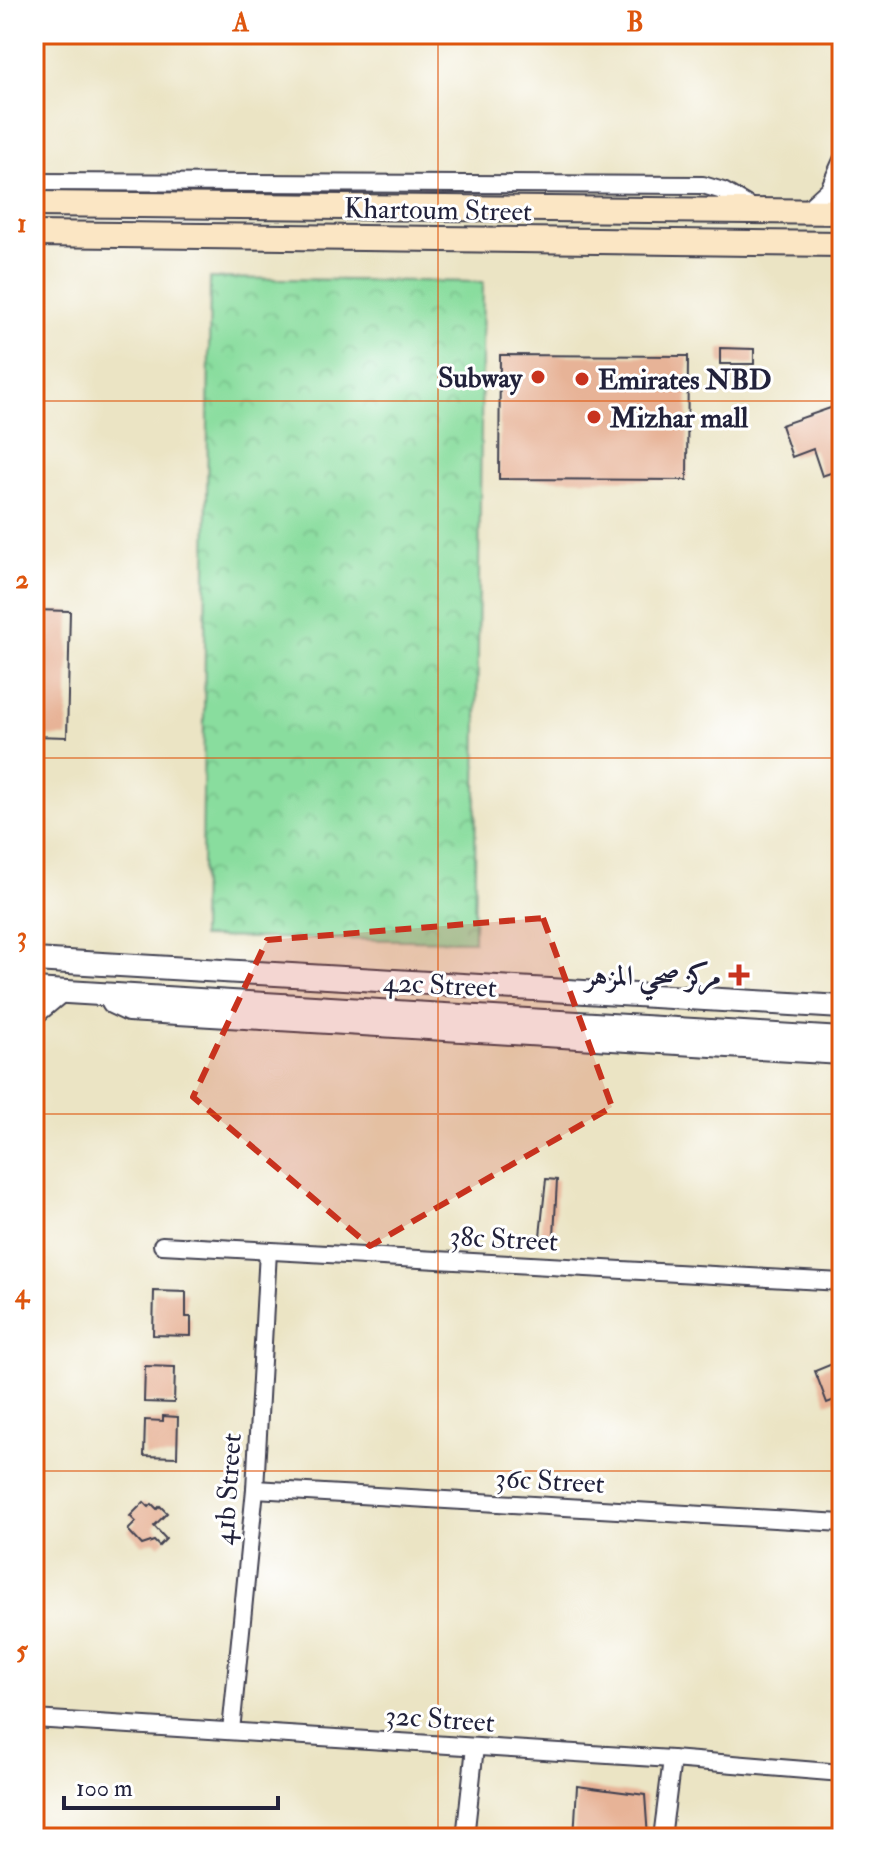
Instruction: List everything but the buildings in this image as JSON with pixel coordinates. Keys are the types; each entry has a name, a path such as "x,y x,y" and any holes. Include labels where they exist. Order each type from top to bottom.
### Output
{"main road":[{"name":"Khartoum Street","path":"34,204 842,212"},
{"name":"Khartoum Street","path":"34,234 842,244"}],"street":[{"path":"805,211 829,189 842,160"},
{"path":"34,182 703,185 723,191 763,212"},
{"name":"42c Street","path":"34,960 842,1007"},
{"name":"42c Street","path":"34,990 842,1039"},
{"path":"34,1017 64,992"},
{"path":"105,994 111,1005 128,1013 842,1056"},
{"name":"38c Street","path":"162,1245 842,1282"},
{"name":"41b Street","path":"231,1731 255,1489 268,1251"},
{"name":"36c Street","path":"255,1489 842,1523"},
{"name":"32c Street","path":"34,1719 672,1759 842,1773"},
{"path":"465,1838 475,1747"},
{"path":"662,1838 672,1759"}],"highlighted area":[{"path":"543,918 612,1107 370,1246 193,1097 267,940"}],"green space":[{"path":"210,278 483,282 474,941 201,937"}],"place":[{"name":"Subway","path":"538,377"},
{"name":"Emirates NBD","path":"582,379"},
{"name":"Mizhar mall","path":"594,417"},
{"name":"مركز صحي المزهر","path":"739,975"}]}
